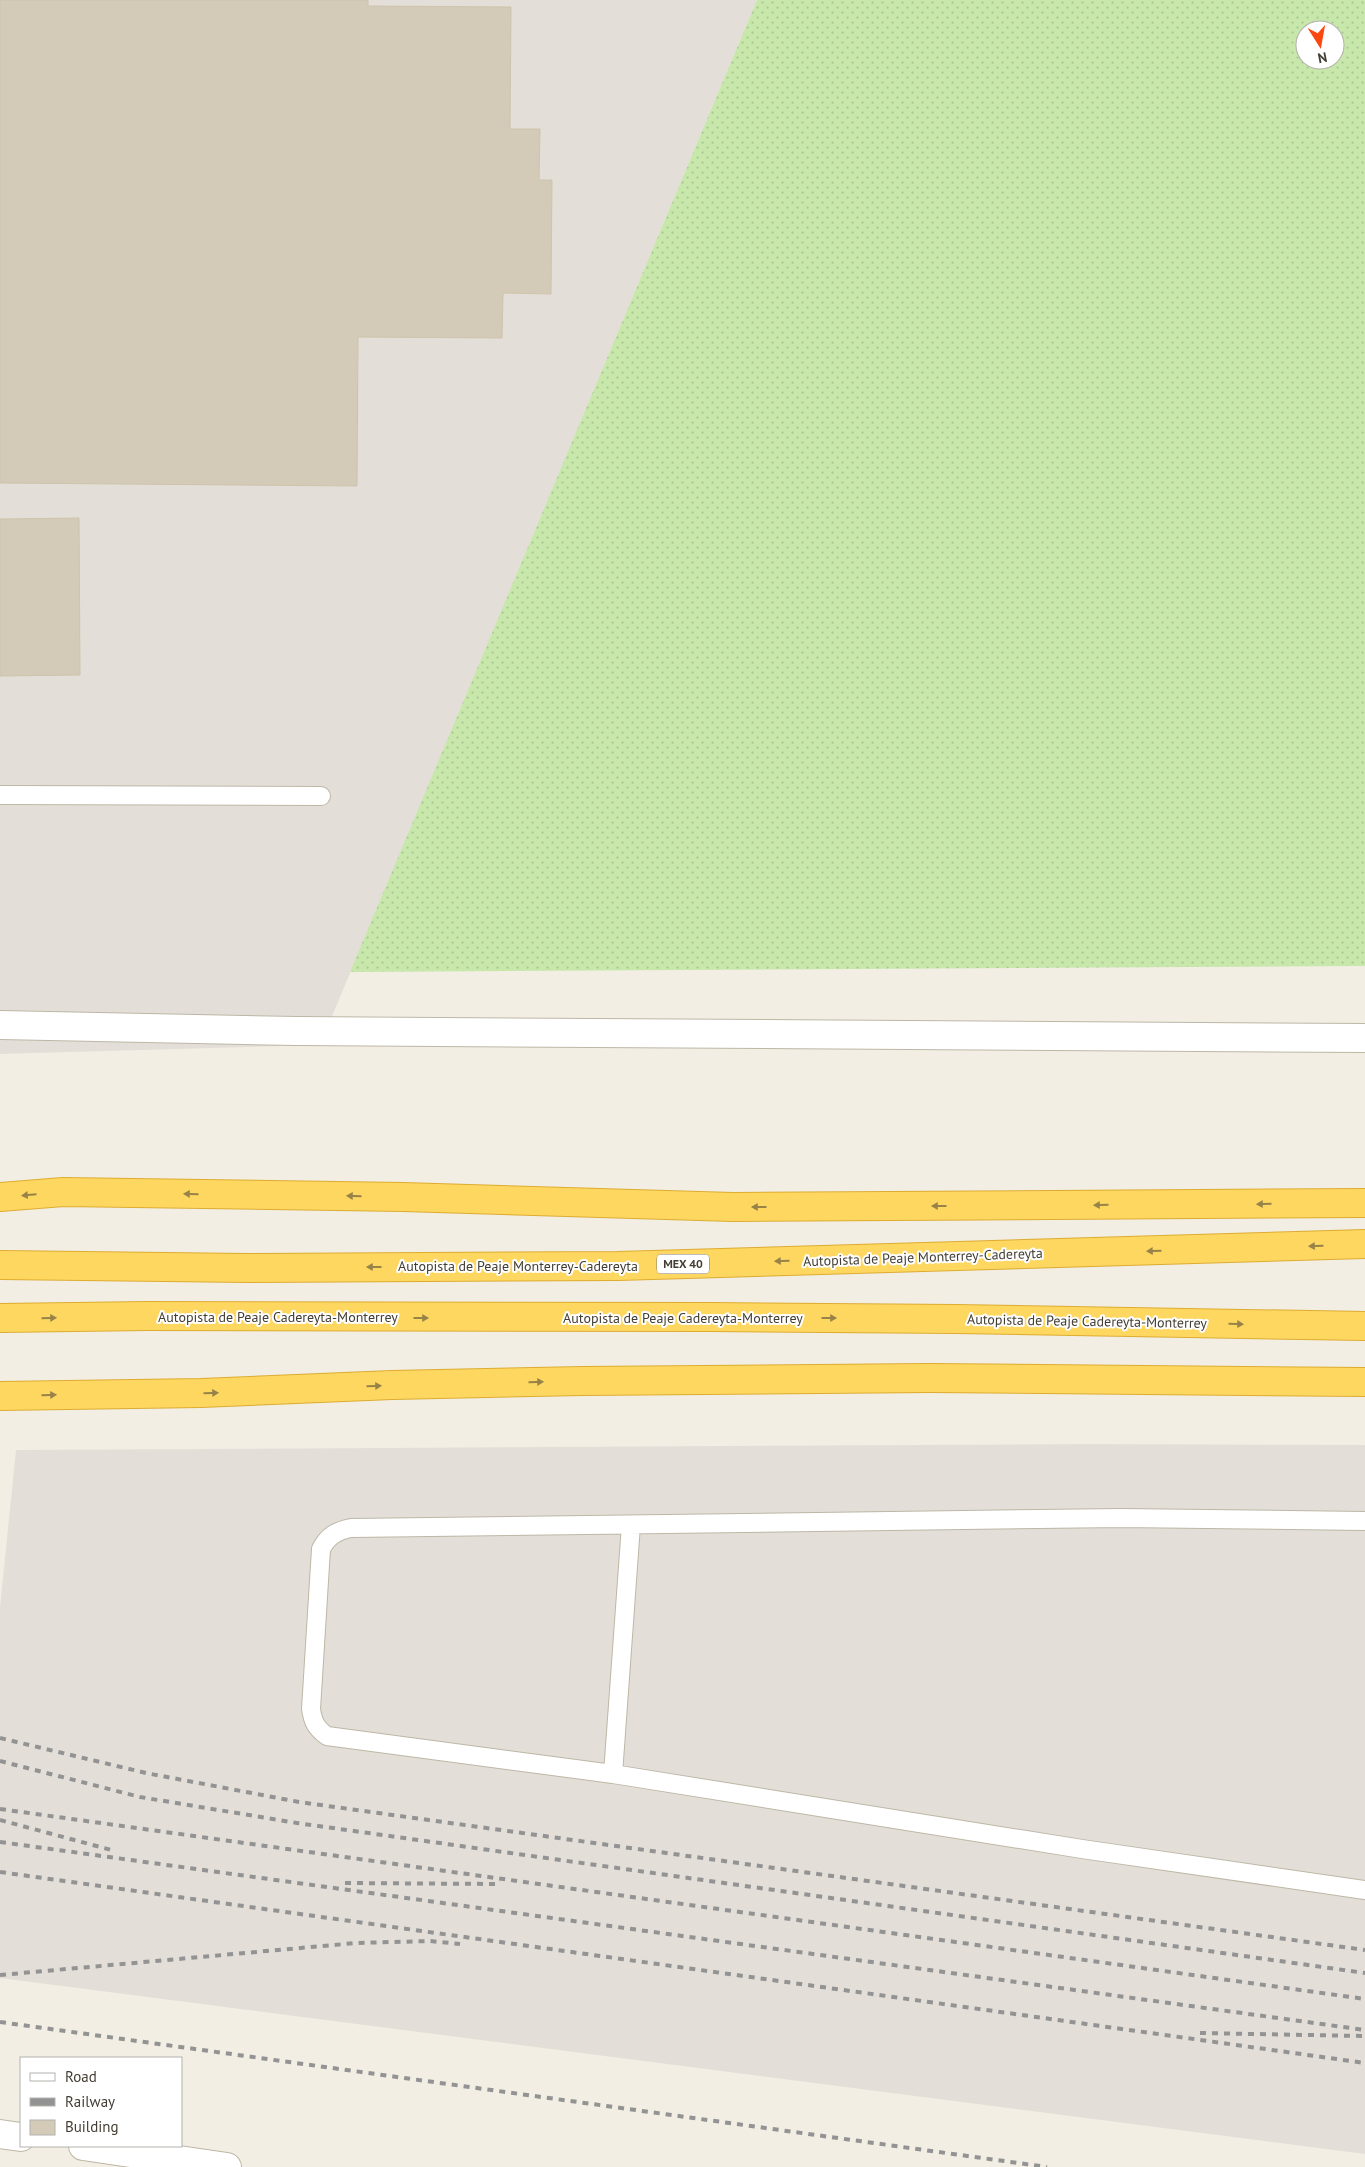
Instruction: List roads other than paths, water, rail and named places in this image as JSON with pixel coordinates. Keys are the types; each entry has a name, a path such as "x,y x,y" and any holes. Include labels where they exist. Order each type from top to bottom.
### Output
{"highway":[{"path":"0,1197 63,1192 402,1197 733,1207 1365,1203"},
{"name":"Autopista de Peaje Monterrey-Cadereyta","path":"0,1265 247,1268 618,1266 1365,1244"},
{"name":"Autopista de Peaje Cadereyta-Monterrey","path":"0,1318 147,1316 712,1317 1365,1326"},
{"path":"0,1396 201,1393 392,1385 593,1381 940,1378 1365,1382"}],"street":[{"path":"0,1024 296,1031 1365,1038"},
{"path":"0,2134 20,2137"},
{"path":"90,2147 228,2167"}],"lane":[{"path":"0,795 321,796"},
{"path":"1365,1521 1121,1518 351,1528 333,1533 321,1549 311,1709 312,1721 326,1736 614,1774 1082,1849 1365,1890"},
{"path":"614,1774 631,1525"}],"railway":[{"path":"0,1738 146,1773 299,1802 1365,1950"},
{"path":"0,1761 140,1797 297,1823 1365,1973"},
{"path":"0,1809 1365,1999"},
{"path":"0,1820 115,1851"},
{"path":"0,1842 1365,2030"},
{"path":"0,1872 1365,2063"},
{"path":"345,1883 497,1884"},
{"path":"0,1975 356,1943 430,1941 460,1944"},
{"path":"0,2022 1047,2167"},
{"path":"1200,2033 1363,2036"}]}
